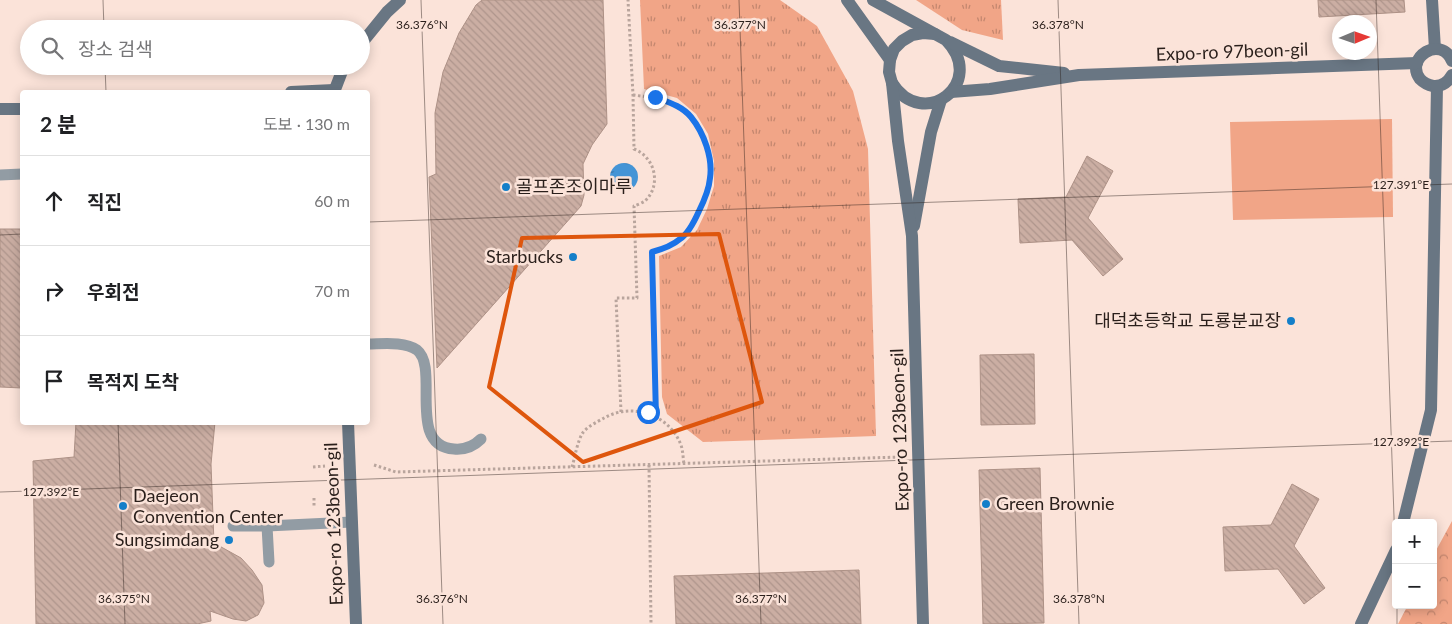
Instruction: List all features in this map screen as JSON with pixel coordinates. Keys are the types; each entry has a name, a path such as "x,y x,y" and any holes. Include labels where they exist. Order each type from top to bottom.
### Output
{"street":[{"path":"370,33 387,12 400,0"},
{"path":"847,0 890,60"},
{"path":"873,0 940,37 999,66 1079,75"},
{"path":"1432,0 1435,49"},
{"path":"923,33 940,37 954,48 959,59 960,71 957,82 946,96 931,132 912,236 897,138 890,60 894,49 902,41 912,35 923,33"},
{"path":"1452,61 1447,53 1435,49 1424,53 1417,63 1416,69 1421,80 1426,84 1437,86 1448,81 1452,74"},
{"name":"Expo-ro 97beon-gil","path":"1079,75 1417,63"},
{"path":"335,90 341,75"},
{"path":"892,82 898,92 908,99 918,103 930,103 946,96 1079,75"},
{"path":"1404,519 1431,410 1437,86"},
{"path":"0,109 20,108"},
{"name":"Expo-ro 123beon-gil","path":"912,236 923,624"},
{"name":"Expo-ro 123beon-gil","path":"348,425 356,624"},
{"path":"1361,624 1392,558"}],"lane":[{"path":"0,175 20,174"},
{"path":"370,344 405,345 416,350 422,358 425,370 426,422 432,437 436,441 452,449 463,449 474,446 481,439"},
{"path":"233,526 352,522"},
{"path":"267,526 269,562"}],"path":[{"path":"621,412 616,298 637,298 634,206 644,202 653,189 655,173 648,159 634,150 628,0"},
{"path":"633,95 655,97 674,104 690,116 703,136 709,155 710,177 705,198 696,218 682,238 666,248 652,252 656,417"},
{"path":"572,468 583,433 596,422 611,414 630,410 648,412 672,431 681,446 684,464"},
{"path":"374,465 396,472 901,457"},
{"path":"649,465 651,624"},
{"path":"313,467 325,466"},
{"path":"314,498 314,507"}],"highlighted area":[{"path":"719,234 762,402 583,462 489,387 522,238"}],"green space":[{"path":"640,0 780,0 817,26 853,91 868,149 876,436 703,442 667,414 662,397 659,256 681,247 697,230 707,209 714,186 714,161 708,134 696,114 677,98 644,89"},
{"path":"916,0 1001,0 1003,40 962,30"},
{"path":"1392,119 1393,217 1233,220 1230,122"},
{"path":"1452,521 1452,624 1398,624 1406,609 1437,609 1437,549"}],"water":[{"path":"624,163 634,167 638,177 634,187 624,191 614,187 610,177 614,167"}],"building":[{"name":"골프존조이마루","path":"482,0 603,0 607,124 592,145 583,164 584,195 581,206 437,368 429,177 436,174 435,113 443,72 459,33 476,5"},
{"path":"1318,0 1404,0 1405,12 1319,17"},
{"path":"1087,156 1113,171 1088,218 1123,259 1103,276 1072,240 1020,243 1018,199 1066,197"},
{"path":"0,229 20,229 20,388 0,387"},
{"path":"1034,354 1035,424 981,425 980,355"},
{"name":"Daejeon Convention Center","path":"76,425 215,425 211,464 214,543 241,558 262,585 264,603 258,615 246,621 233,619 210,611 211,621 197,624 36,624 33,461 74,457"},
{"path":"1040,468 1044,623 983,624 979,470"},
{"path":"1292,484 1319,499 1294,546 1325,588 1304,604 1278,569 1225,571 1223,527 1271,525"},
{"path":"859,570 861,624 676,624 674,576"}],"place":[{"name":"골프존조이마루","path":"506,187"},
{"name":"Starbucks","path":"573,257"},
{"name":"대덕초등학교 도룡분교장","path":"1291,321"},
{"name":"Green Brownie","path":"986,504"},
{"name":"Daejeon Convention Center","path":"123,506"},
{"name":"Sungsimdang","path":"229,540"}],"route":[{"path":"648,412 656,417 652,252 666,248 682,238 696,218 705,198 710,177 709,155 703,136 690,116 674,104 655,97"}]}
